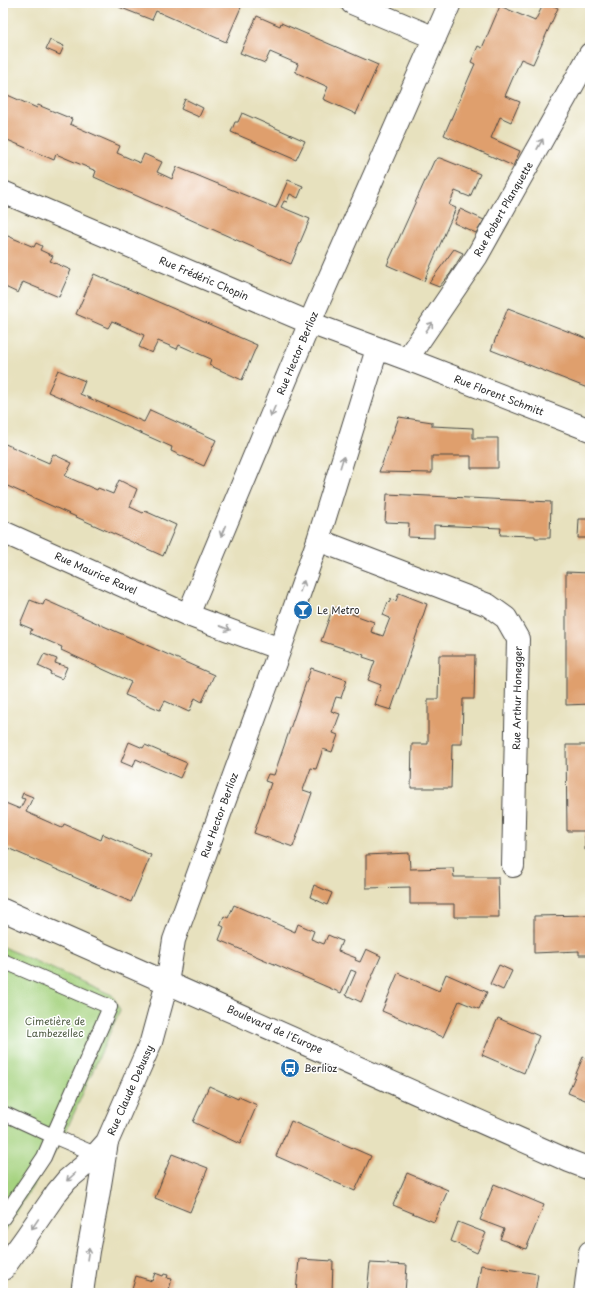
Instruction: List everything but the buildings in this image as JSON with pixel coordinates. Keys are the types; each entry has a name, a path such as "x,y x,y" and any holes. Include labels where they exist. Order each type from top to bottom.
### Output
{"street":[{"path":"352,3 435,38"},
{"name":"Rue Hector Berlioz","path":"188,615 310,323 450,3"},
{"name":"Rue Robert Planquette","path":"407,359 477,256 590,54"},
{"name":"Rue Frédéric Chopin","path":"3,192 310,323 407,359"},
{"name":"Rue Hector Berlioz","path":"167,983 176,933 280,649 318,540 377,349"},
{"name":"Rue Florent Schmitt","path":"407,359 590,430"},
{"name":"Rue Maurice Ravel","path":"3,532 188,615"},
{"name":"Rue Arthur Honegger","path":"318,540 488,604 506,618 518,639 513,866"},
{"path":"188,615 280,649"},
{"name":"Boulevard de l'Europe","path":"3,910 590,1169"},
{"name":"Rue Claude Debussy","path":"82,1293 97,1203 101,1148 151,1042 167,983"},
{"path":"3,1269 57,1192 67,1180 101,1148"},
{"path":"585,1293 590,1252"}],"lane":[{"path":"3,961 110,1007 44,1157 3,1218"},
{"path":"3,1113 53,1136 101,1148"}],"green space":[{"name":"Cimetière de Lambezellec","path":"3,947 112,995 120,1010 62,1140 3,1233"}],"place":[{"name":"Le Metro","path":"303,610"},
{"name":"Berlioz","path":"290,1068"}]}
